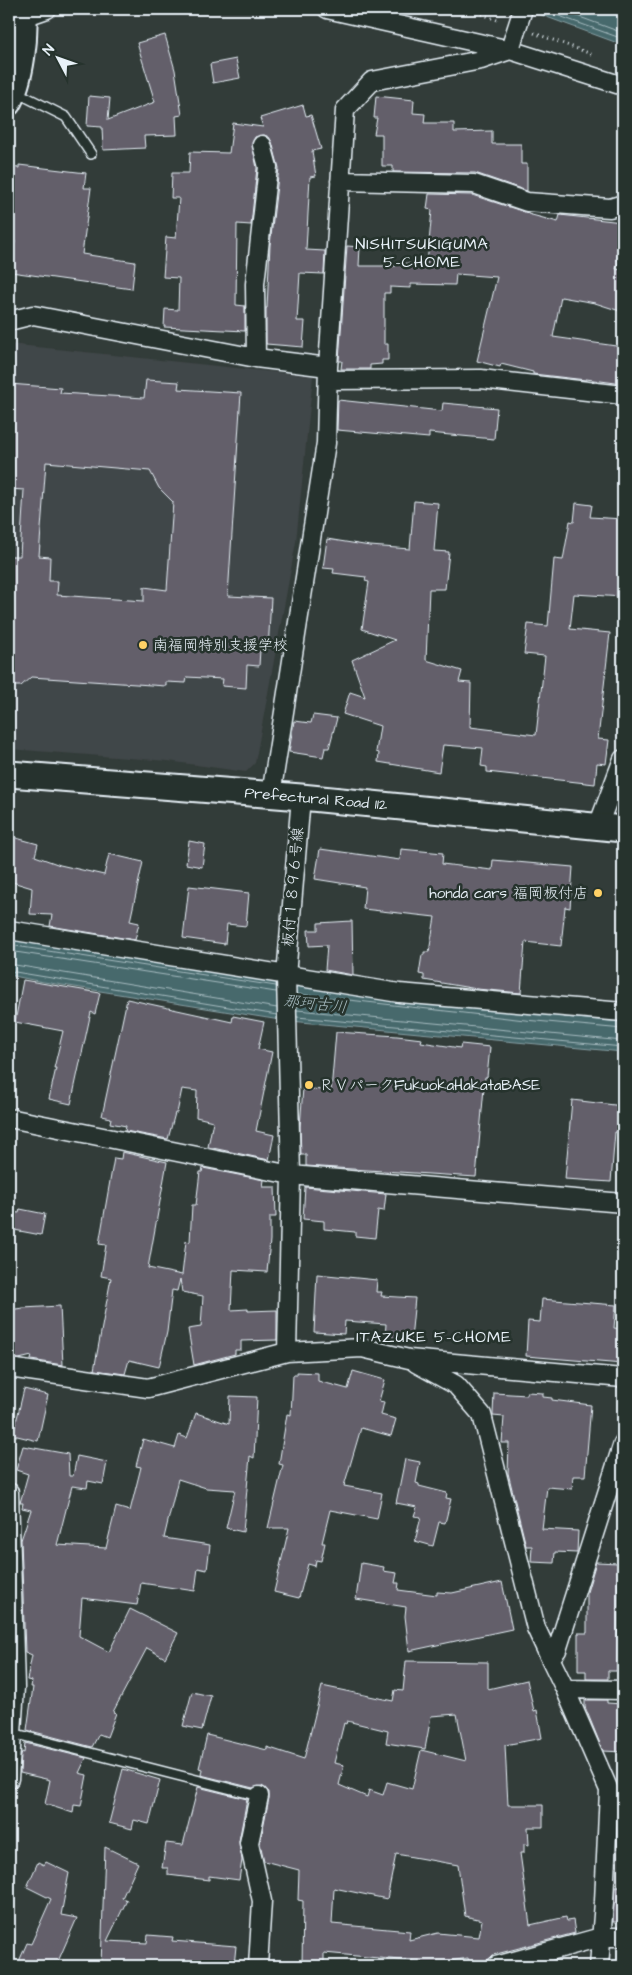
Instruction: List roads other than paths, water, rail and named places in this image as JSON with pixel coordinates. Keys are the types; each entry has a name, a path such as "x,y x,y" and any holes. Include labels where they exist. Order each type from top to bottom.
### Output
{"main road":[{"name":"Prefectural Road 112","path":"9,774 301,797 623,829"}],"street":[{"path":"12,98 22,59 20,16 47,9"},
{"path":"326,9 511,46 623,86"},
{"path":"271,795 326,443 328,374 345,110 372,81 481,60 511,46 524,9"},
{"path":"256,358 255,284 268,167 262,145"},
{"path":"340,181 474,184 528,202 610,208 623,204"},
{"path":"9,321 33,315 256,358 328,374 481,378 623,395"},
{"path":"598,826 623,759"},
{"name":"板付１８９６号線","path":"291,1175 286,977 301,797"},
{"path":"9,930 286,977 400,993 623,1012"},
{"path":"9,1118 291,1175 623,1203"},
{"path":"287,1352 291,1175"},
{"path":"9,1368 148,1388 287,1352 362,1348 409,1360 623,1378"},
{"path":"409,1360 456,1385 482,1415 536,1628 610,1790 599,1966"},
{"path":"550,1658 557,1650 623,1444"},
{"path":"9,1492 11,1646 15,1687 9,1778"},
{"path":"565,1689 623,1690"},
{"path":"258,1966 262,1901 249,1843 259,1796"},
{"path":"496,1966 601,1937 623,1937"}],"lane":[{"path":"12,98 66,117 91,154"},
{"path":"12,1733 259,1796"}],"water":[{"path":"525,9 623,9 623,45"},
{"name":"那珂古川","path":"9,940 279,981 623,1017 623,1052 280,1020 38,981 9,975"}],"place":[{"name":"南福岡特別支援学校","path":"143,645"},
{"name":"honda cars 福岡板付店","path":"598,893"},
{"name":"ＲＶパークFukuokaHakataBASE","path":"309,1085"}],"district":[{"name":"NISHITSUKIGUMA 5-CHOME","path":"422,253"},
{"name":"ITAZUKE 5-CHOME","path":"434,1337"}]}
